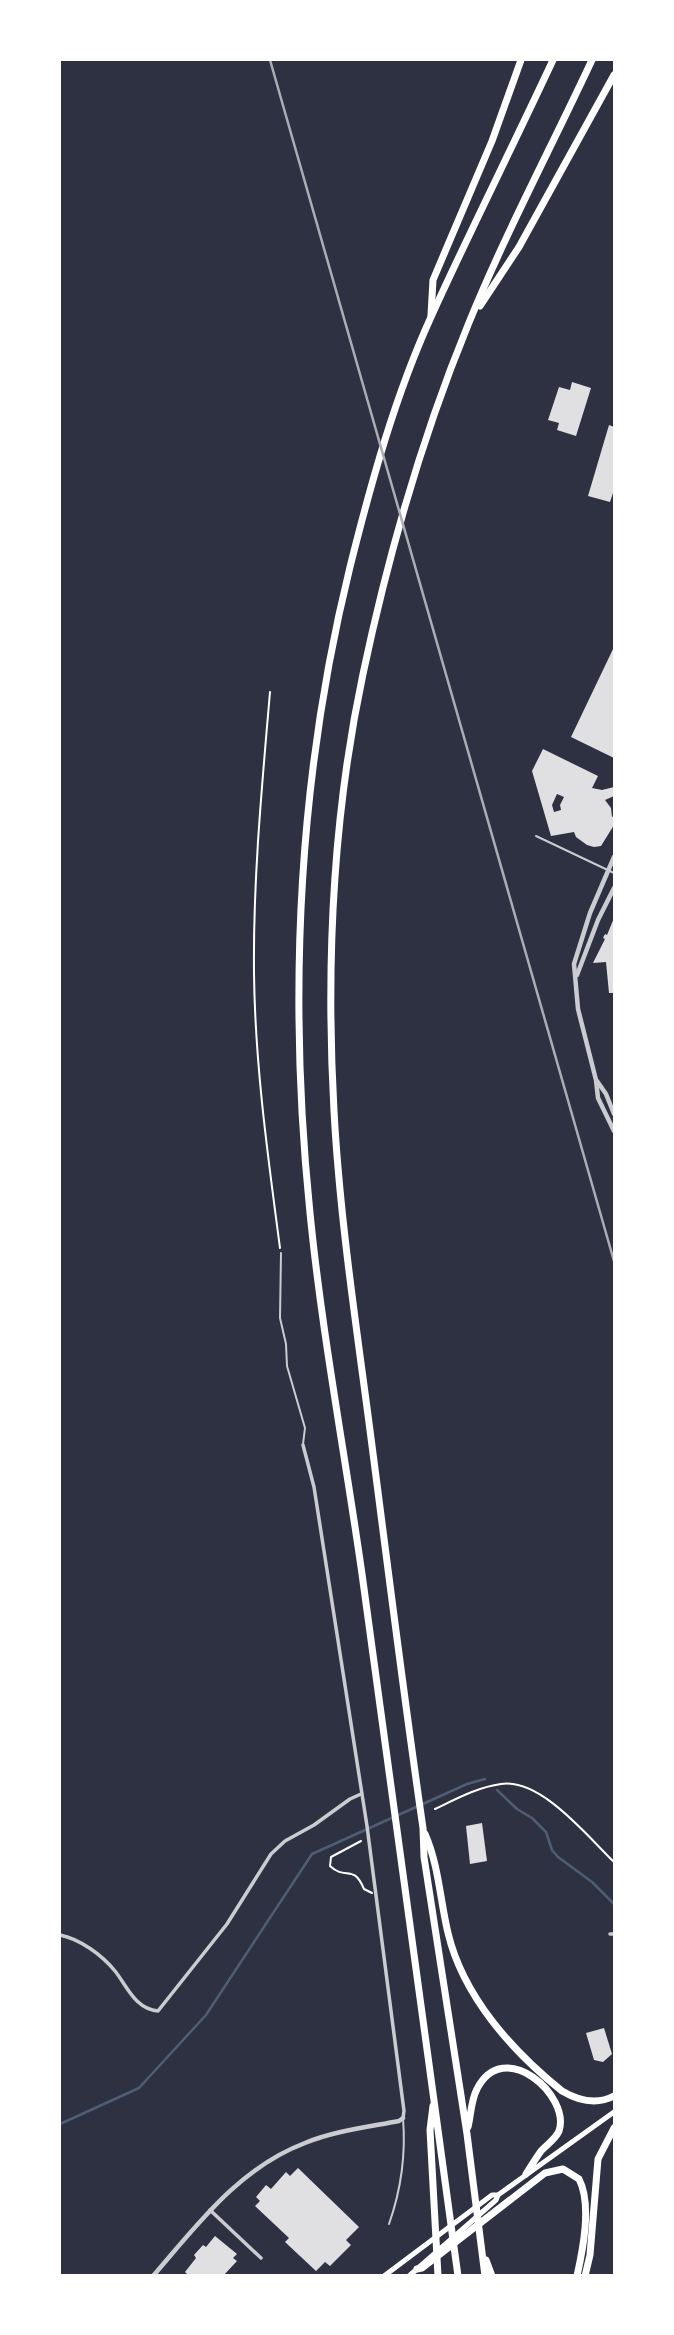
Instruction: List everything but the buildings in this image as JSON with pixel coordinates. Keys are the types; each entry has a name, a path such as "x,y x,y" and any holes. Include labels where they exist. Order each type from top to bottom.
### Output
{"highway":[{"path":"430,319 433,280 492,141 521,60"},
{"path":"458,2276 400,1838 315,1257 304,1154 299,958 309,811 329,665 366,506 430,319 553,60"},
{"path":"485,2276 467,2134 424,1857 423,1828 344,1232 333,1083 333,930 342,824 363,675 420,459 468,324 592,60"},
{"path":"468,324 519,247 614,75"},
{"path":"423,1828 433,1853 448,1935 464,1979 489,2019 562,2091 572,2097 592,2102 614,2095"},
{"path":"467,2134 474,2098 486,2077 499,2068 509,2067 523,2071 537,2081 556,2102 561,2120 554,2139 541,2151 526,2174"},
{"path":"434,2092 430,2130 438,2276"},
{"path":"585,2276 592,2235 597,2166 603,2147 614,2129"},
{"path":"417,2269 422,2268 499,2207 551,2171 563,2169 575,2174 582,2185 585,2198 584,2231 577,2276"},
{"path":"481,2246 492,2276"}],"main road":[{"path":"409,2276 498,2195 614,2112"},
{"path":"384,2276 492,2194 498,2195"}],"street":[{"path":"614,857 612,871 577,948 574,964 578,1009 598,1098 614,1131"},
{"path":"576,976 590,937 614,888"},
{"path":"596,1080 606,1094 614,1114"},
{"path":"153,2276 234,2185 263,2163 305,2142 403,2118 367,1826 314,1487 303,1445"},
{"path":"60,1935 88,1947 115,1971 138,2003 158,2011 188,1970 228,1924 271,1854 285,1841 361,1794"},
{"path":"210,2210 261,2258"}],"lane":[{"path":"536,836 612,871"},
{"path":"281,1253 280,1318 286,1344 286,1366 305,1428 303,1445"},
{"path":"389,2224 402,2174 405,2142 403,2118"}],"path":[{"path":"270,692 255,885 254,974 258,1068 281,1253"},
{"path":"435,1809 484,1787 512,1783 525,1786 552,1803 614,1862"},
{"path":"361,1842 334,1853 330,1866 337,1872 359,1877 364,1889 376,1895"}],"waterway":[{"path":"60,2124 139,2088 206,2015 312,1854 467,1784 485,1779"},
{"path":"497,1790 546,1832 552,1850 558,1857 592,1882 614,1904"}],"railway":[{"path":"270,60 614,1261"}]}
